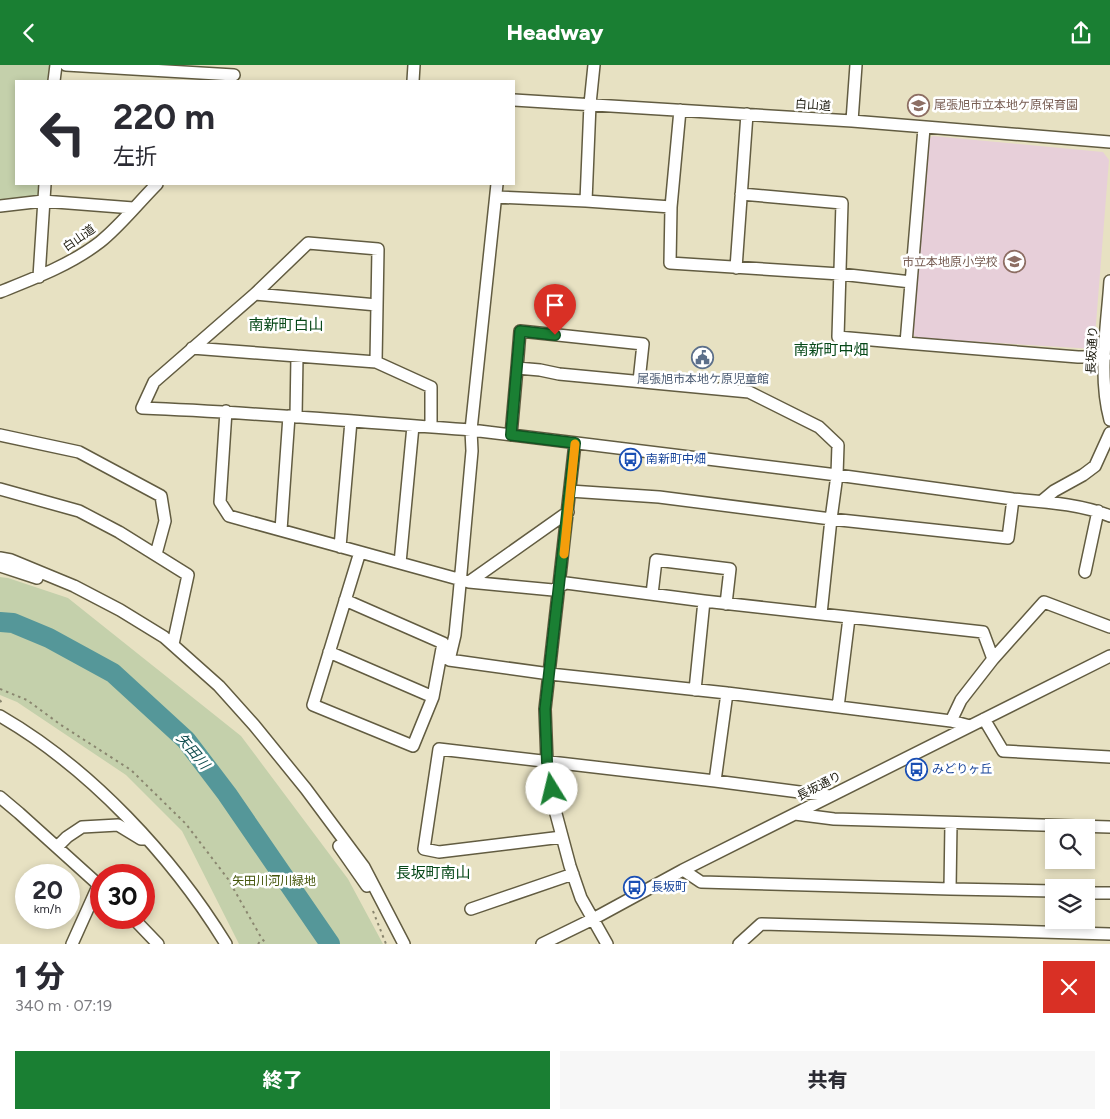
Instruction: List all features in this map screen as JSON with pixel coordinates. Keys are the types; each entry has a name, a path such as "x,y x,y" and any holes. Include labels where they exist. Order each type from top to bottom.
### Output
{"street":[{"path":"54,80 56,65"},
{"path":"66,65 234,74"},
{"path":"413,80 414,65"},
{"path":"586,201 590,105 594,65"},
{"path":"852,121 856,65"},
{"name":"白山道","path":"515,100 852,121 1110,142"},
{"path":"680,110 671,207 670,263 840,274 911,281"},
{"path":"736,268 747,115"},
{"path":"906,343 924,128"},
{"path":"39,277 45,185"},
{"name":"白山道","path":"0,292 53,271 90,249 102,240 156,185"},
{"path":"360,552 313,705 413,746 433,697 446,654 455,635 464,581 472,451 471,431 497,185"},
{"path":"741,195 842,203 838,337 1078,357 1105,357"},
{"path":"496,197 671,207"},
{"path":"0,205 43,201 133,208"},
{"path":"376,362 378,249 308,243 256,294 154,383 142,408 226,411 511,435 837,475 1013,499 1042,501 1098,511 1110,516"},
{"name":"長坂通り","path":"1110,281 1104,386 1110,420"},
{"path":"256,294 377,305"},
{"path":"511,435 520,331 643,344 639,381"},
{"path":"192,348 376,362 431,387 432,427"},
{"path":"280,530 297,356"},
{"path":"517,368 749,392 819,427 838,445 837,475 821,614"},
{"path":"226,411 220,502 229,516 464,581 553,590 566,583 726,604 983,632 993,659"},
{"path":"340,547 351,421"},
{"path":"400,563 413,426"},
{"path":"1042,501 1054,491 1083,475 1094,466 1110,433"},
{"path":"0,435 79,452 161,496 165,521 156,554"},
{"path":"575,443 545,709 547,762 555,811 573,874 582,898 607,944"},
{"path":"0,489 78,511 119,532 188,575 173,644"},
{"path":"570,491 659,497 831,519 1008,538 1013,499"},
{"path":"1085,572 1098,511"},
{"path":"464,581 568,512"},
{"path":"0,558 11,560 74,585 120,610 164,637 219,686 254,725 306,789 364,867 404,944"},
{"path":"652,594 656,559 730,569 726,604"},
{"path":"0,566 56,584 114,614 152,637 192,669 238,717 307,801 360,875 391,932 398,932"},
{"path":"345,600 443,643 449,660 550,674 727,693 951,721 970,726"},
{"path":"695,690 704,601"},
{"path":"951,721 961,700 993,659 1044,602 1110,627"},
{"path":"838,707 849,618"},
{"path":"329,652 433,697"},
{"name":"長坂通り","path":"542,944 593,919 683,870 1110,656"},
{"path":"715,781 727,693"},
{"path":"0,715 51,750 95,787 147,839 207,913 226,944"},
{"path":"984,719 1003,751 1110,757"},
{"path":"562,837 439,852 424,849 439,749 715,781 830,797"},
{"path":"0,797 90,877"},
{"path":"795,814 834,819 1110,827"},
{"path":"950,889 951,823"},
{"path":"58,847 67,837 82,827 118,825 141,839 147,839"},
{"path":"683,870 701,882 1045,891"},
{"path":"471,909 573,874"},
{"path":"1095,893 1110,893"},
{"path":"72,944 90,907"},
{"path":"739,944 761,924 1110,934"},
{"path":"144,929 158,944"}],"path":[{"path":"0,690 27,700 61,725 131,770 186,824 228,879 262,939 267,944"},
{"path":"371,904 386,944"},
{"path":"258,944 262,939"}],"shaded area":[{"path":"933,136 1103,152 1109,160 1094,349 917,338 912,334 927,140"}],"green space":[{"path":"0,65 54,65 53,80 15,80 15,185 45,185 43,201 0,206"},
{"name":"矢田川河川緑地","path":"0,577 68,598 241,736 348,879 383,944 239,944 182,831 126,775 17,702 0,695"}],"waterway":[{"name":"矢田川","path":"0,622 13,623 49,638 113,673 186,740 227,794 330,944"}],"slow traffic":[{"path":"564,554 575,444"}],"place":[{"name":"尾張旭市立本地ケ原保育園","path":"918,105"},
{"name":"市立本地原小学校","path":"1014,262"},
{"name":"尾張旭市本地ケ原児童館","path":"703,358"},
{"name":"南新町中畑","path":"630,459"},
{"name":"みどりヶ丘","path":"916,769"},
{"name":"長坂町","path":"635,887"}],"district":[{"name":"南新町白山","path":"286,325"},
{"name":"南新町中畑","path":"831,350"},
{"name":"長坂町南山","path":"433,873"}],"route":[{"path":"552,789 547,762 545,709 575,443 511,435 520,331 555,335"}]}
